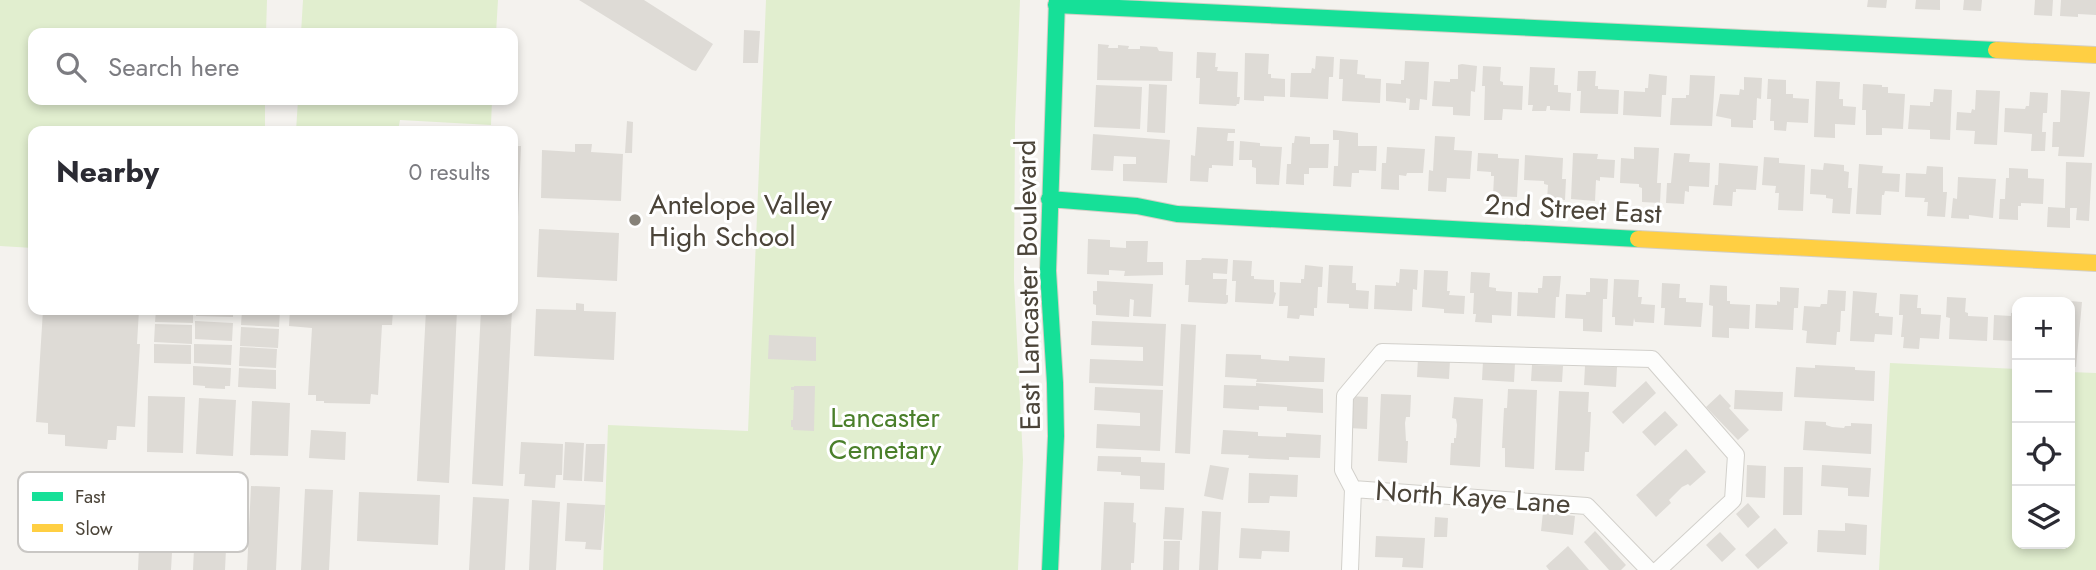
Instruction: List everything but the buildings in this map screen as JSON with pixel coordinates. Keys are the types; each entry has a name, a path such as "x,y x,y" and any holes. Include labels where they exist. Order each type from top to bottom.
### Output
{"street":[{"path":"1056,2 2096,55"},
{"name":"East Lancaster Boulevard","path":"1050,570 1056,436 1048,271 1056,2"},
{"name":"2nd Street East","path":"1049,200 1137,206 1177,214 2096,263"},
{"path":"1350,570 1353,489 1343,470 1345,396 1382,352 1652,359 1736,455 1733,500 1658,570"},
{"name":"North Kaye Lane","path":"1353,489 1587,506 1650,570"}],"green space":[{"path":"0,0 267,0 266,28 28,28 28,105 265,105 265,126 28,126 28,248 0,246"},
{"path":"303,0 498,0 496,28 301,28"},
{"name":"Lancaster Cemetary","path":"766,0 1020,0 1015,125 1014,280 1023,460 1018,570 603,570 608,425 748,431"},
{"path":"298,105 492,105 491,125 400,120 399,126 296,126"},
{"path":"1890,363 2012,369 2012,549 2075,549 2075,372 2096,373 2096,570 1879,570"}],"traffic: fast":[{"path":"1050,570 1056,436 1048,271 1057,0"},
{"path":"1056,5 1996,50"},
{"path":"1049,199 1137,206 1177,214 1638,239"}],"traffic: slow":[{"path":"1996,50 2096,55"},
{"path":"1638,239 2096,263"}],"place":[{"name":"Antelope Valley High School","path":"635,220"}]}
